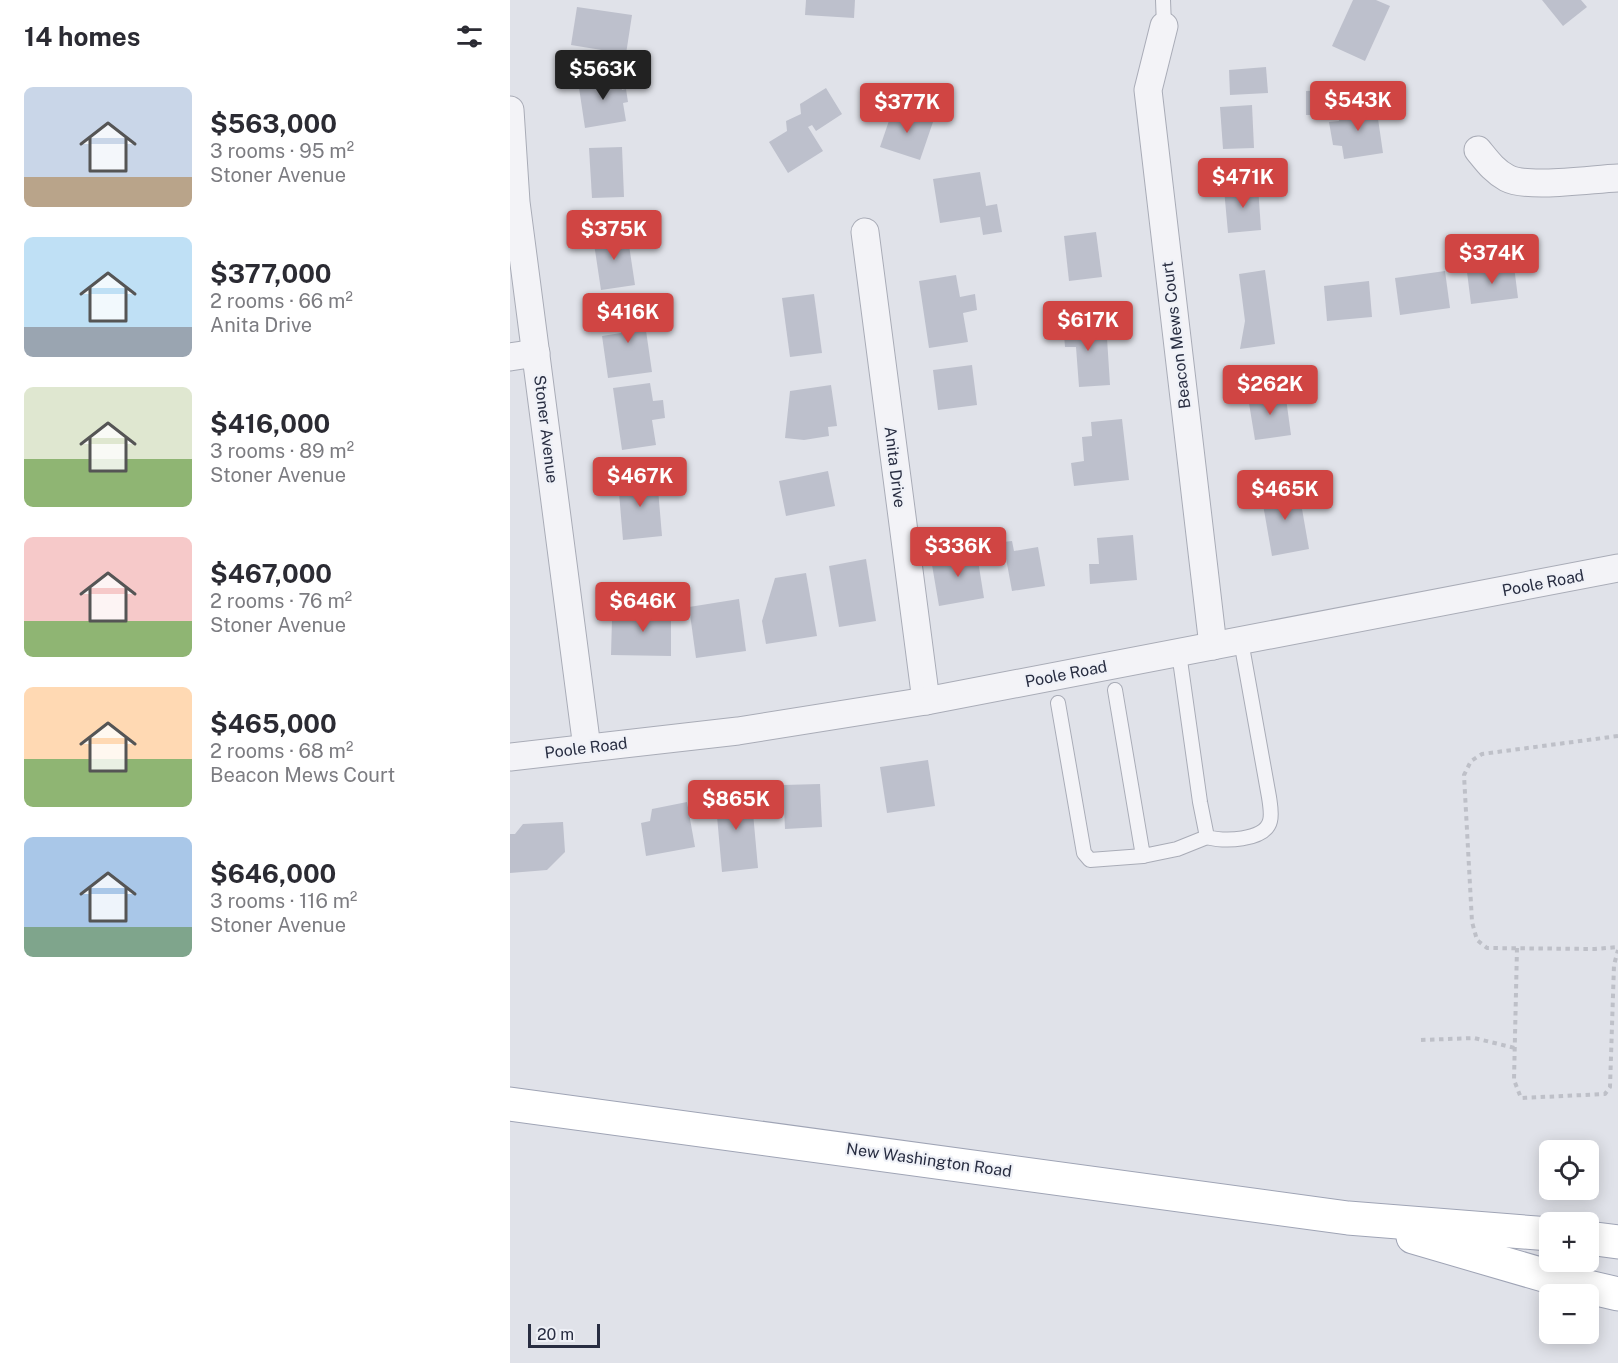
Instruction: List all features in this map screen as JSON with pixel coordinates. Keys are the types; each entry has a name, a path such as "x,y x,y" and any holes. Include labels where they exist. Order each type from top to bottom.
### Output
{"main road":[{"name":"New Washington Road","path":"510,1104 1348,1218 1539,1233"},
{"name":"New Washington Road","path":"1348,1218 1571,1283 1618,1294"},
{"path":"1599,1239 1618,1242"}],"street":[{"name":"Beacon Mews Court","path":"1163,13 1148,90 1213,646"},
{"name":"Stoner Avenue","path":"510,110 516,202 586,748"},
{"path":"1478,150 1492,168 1509,179 1531,183 1618,178"},
{"name":"Anita Drive","path":"865,232 926,701"},
{"path":"510,357 536,353"},
{"name":"Poole Road","path":"510,757 738,731 926,701 1618,568"}],"lane":[{"path":"1058,703 1084,853 1090,860 1143,856 1177,849 1207,837 1216,840 1247,838 1265,831 1270,821 1269,797 1241,641"},
{"path":"1179,652 1207,837"},
{"path":"1115,690 1143,856"}],"path":[{"path":"1518,948 1515,1080 1521,1098 1605,1094 1610,1087 1614,966 1618,948 1595,949 1518,948 1487,948 1477,940 1472,922 1464,775 1471,762 1482,754 1618,736"},
{"path":"1421,1040 1474,1038 1515,1048"}],"building":[{"path":"806,0 855,0 854,18 805,15"},
{"path":"1353,0 1376,0 1390,6 1365,61 1332,46"},
{"path":"1542,0 1581,0 1587,7 1563,26"},
{"path":"577,7 632,15 626,54 571,45"},
{"path":"1266,67 1268,93 1230,95 1229,70"},
{"path":"619,74 622,90 626,89 628,102 623,103 626,121 585,128 578,81"},
{"path":"826,88 842,114 816,131 812,125 808,127 823,151 788,173 769,142 787,131 786,121 801,114 800,104"},
{"path":"1330,90 1330,115 1306,115 1306,91"},
{"path":"1252,105 1254,148 1223,149 1220,107"},
{"path":"1376,105 1383,153 1344,159 1342,146 1333,145 1329,122 1339,121 1338,111"},
{"path":"893,109 933,122 920,160 880,147"},
{"path":"622,147 624,197 592,198 589,148"},
{"path":"980,172 986,206 997,204 1002,232 983,235 980,217 940,223 933,179"},
{"path":"1258,186 1261,230 1228,233 1224,189"},
{"path":"627,232 635,285 601,290 593,237"},
{"path":"1096,232 1102,277 1069,281 1064,236"},
{"path":"1514,266 1518,298 1471,304 1467,272"},
{"path":"1265,270 1275,344 1240,349 1245,321 1239,274"},
{"path":"1445,271 1450,308 1400,315 1395,278"},
{"path":"956,275 960,297 975,294 977,310 963,313 968,342 929,348 919,281"},
{"path":"1369,281 1372,317 1327,321 1324,286"},
{"path":"814,294 822,353 790,357 782,298"},
{"path":"642,303 652,372 608,378 602,336 621,333 617,306"},
{"path":"1090,317 1101,338 1107,338 1110,385 1079,387 1076,347 1065,347 1063,322"},
{"path":"972,365 977,405 938,410 933,370"},
{"path":"650,383 653,401 663,400 665,418 652,420 656,445 622,450 613,388"},
{"path":"831,385 837,426 828,427 829,436 804,440 785,438 790,391"},
{"path":"1285,391 1291,435 1255,440 1248,397"},
{"path":"1122,419 1129,480 1074,486 1071,463 1084,461 1082,437 1092,436 1091,422"},
{"path":"828,471 835,506 786,516 779,481"},
{"path":"657,477 662,536 623,540 618,481"},
{"path":"1298,486 1309,549 1272,556 1261,493"},
{"path":"1133,535 1137,580 1090,584 1089,564 1099,564 1097,538"},
{"path":"1012,541 1014,551 1038,547 1045,586 1012,591 1003,542"},
{"path":"976,548 984,598 939,606 932,565 947,562 945,553"},
{"path":"866,559 876,621 839,627 829,566"},
{"path":"806,573 817,636 766,644 762,621 775,578"},
{"path":"739,599 746,651 696,658 689,607"},
{"path":"671,604 671,656 611,655 612,619"},
{"path":"928,760 935,806 887,813 880,767"},
{"path":"820,784 822,827 785,829 783,785"},
{"path":"751,791 758,868 722,872 715,794"},
{"path":"687,802 695,847 646,856 641,823 650,821 652,809"},
{"path":"563,822 565,852 547,870 510,873 510,834 515,834 523,824"}]}
